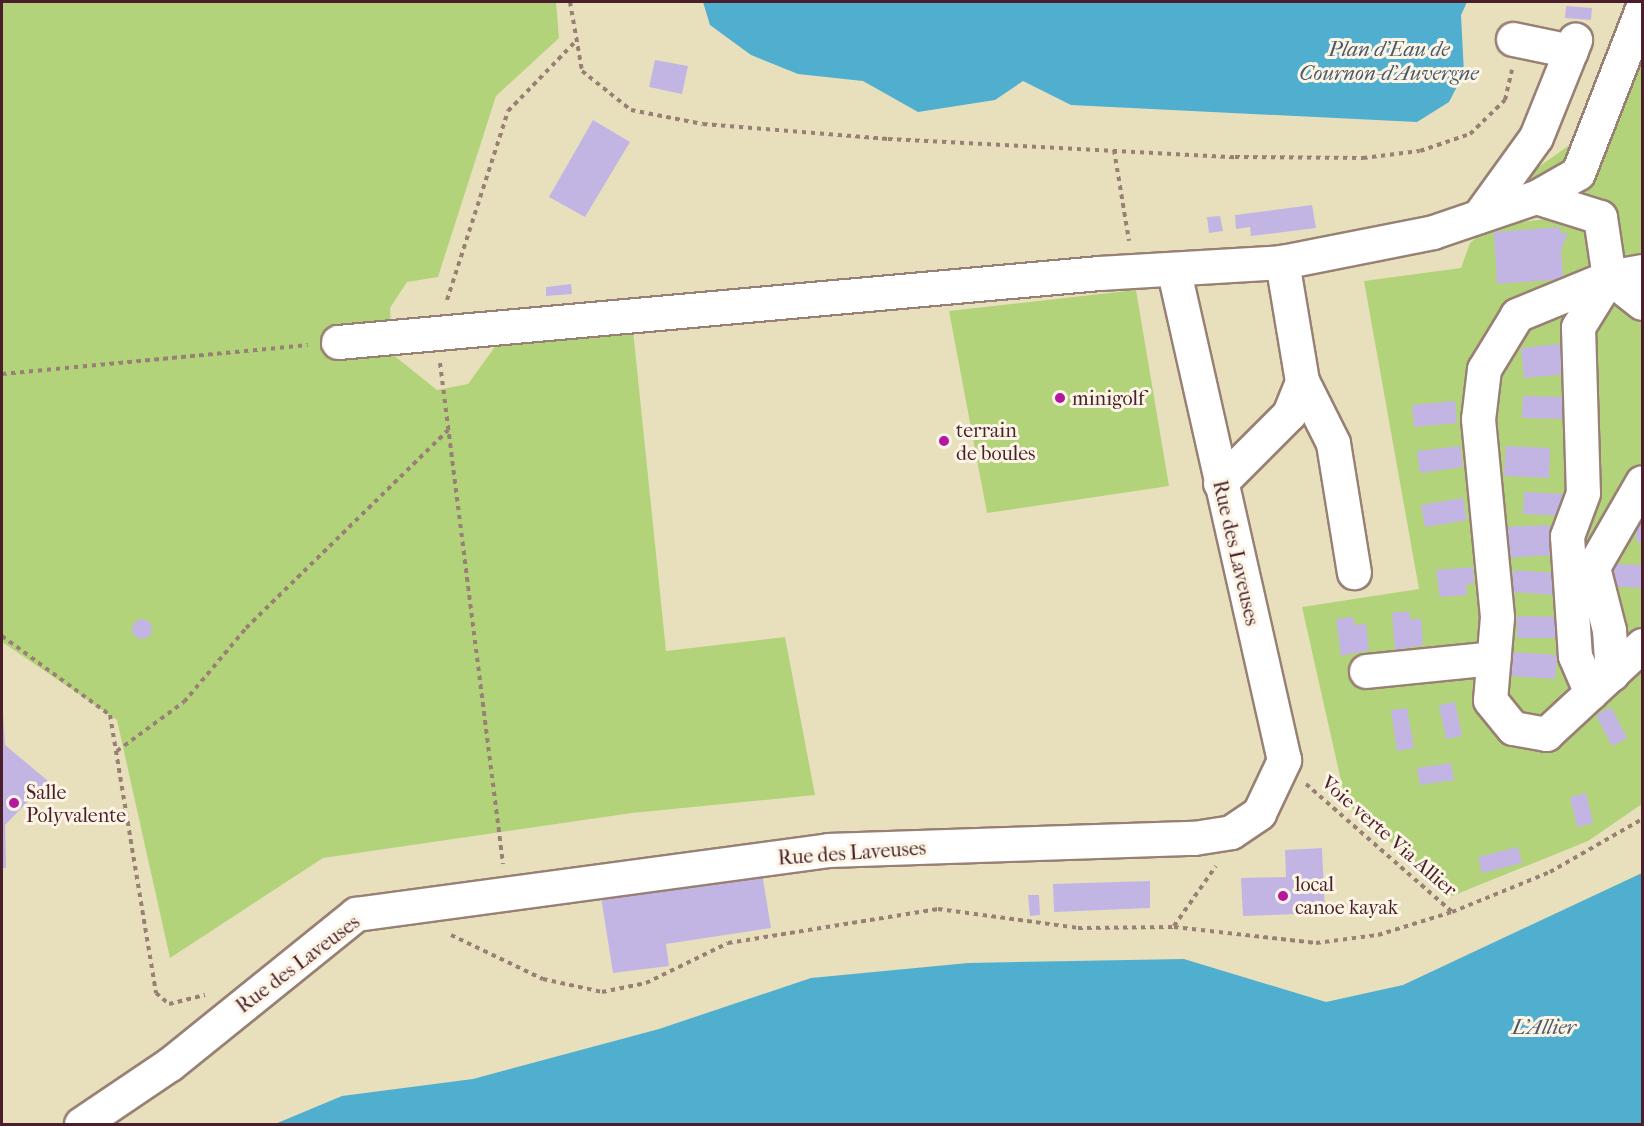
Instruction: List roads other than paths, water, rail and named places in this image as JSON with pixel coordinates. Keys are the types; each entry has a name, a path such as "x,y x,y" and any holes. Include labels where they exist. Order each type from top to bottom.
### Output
{"street":[{"path":"338,342 1099,273 1174,272 1282,262 1433,232 1536,197 1578,173 1642,9"},
{"path":"1479,216 1536,137 1573,46 1513,39"},
{"path":"1536,197 1600,217 1609,277 1578,327 1583,493 1567,536 1575,656 1601,683"},
{"path":"1282,262 1302,381 1333,443 1354,572"},
{"path":"1642,271 1609,277 1517,315 1484,369 1478,419 1497,617 1490,700 1513,728 1546,734 1642,645"},
{"name":"Rue des Laveuses","path":"81,1125 232,1014 356,914 828,850 1194,838 1231,832 1259,813 1284,760 1174,272"},
{"path":"1609,277 1642,303"},
{"path":"1220,483 1289,414 1302,381"},
{"path":"1601,683 1609,630 1593,567 1642,482"},
{"path":"1366,671 1493,658"}],"water":[{"name":"Plan d'Eau de Cournon-d'Auvergne","path":"703,2 1467,2 1461,15 1464,73 1449,102 1417,122 1071,105 1023,81 995,100 918,112 863,81 798,74 751,55 710,25"},
{"name":"L'Allier","path":"1642,873 1642,1124 275,1124 342,1096 473,1079 659,1029 811,978 968,963 1184,959 1326,1002 1403,985"}],"place":[{"name":"minigolf","path":"1060,398"},
{"name":"terrain de boules","path":"944,441"},
{"name":"Salle Polyvalente","path":"14,803"},
{"name":"local canoe kayak","path":"1283,896"}]}
